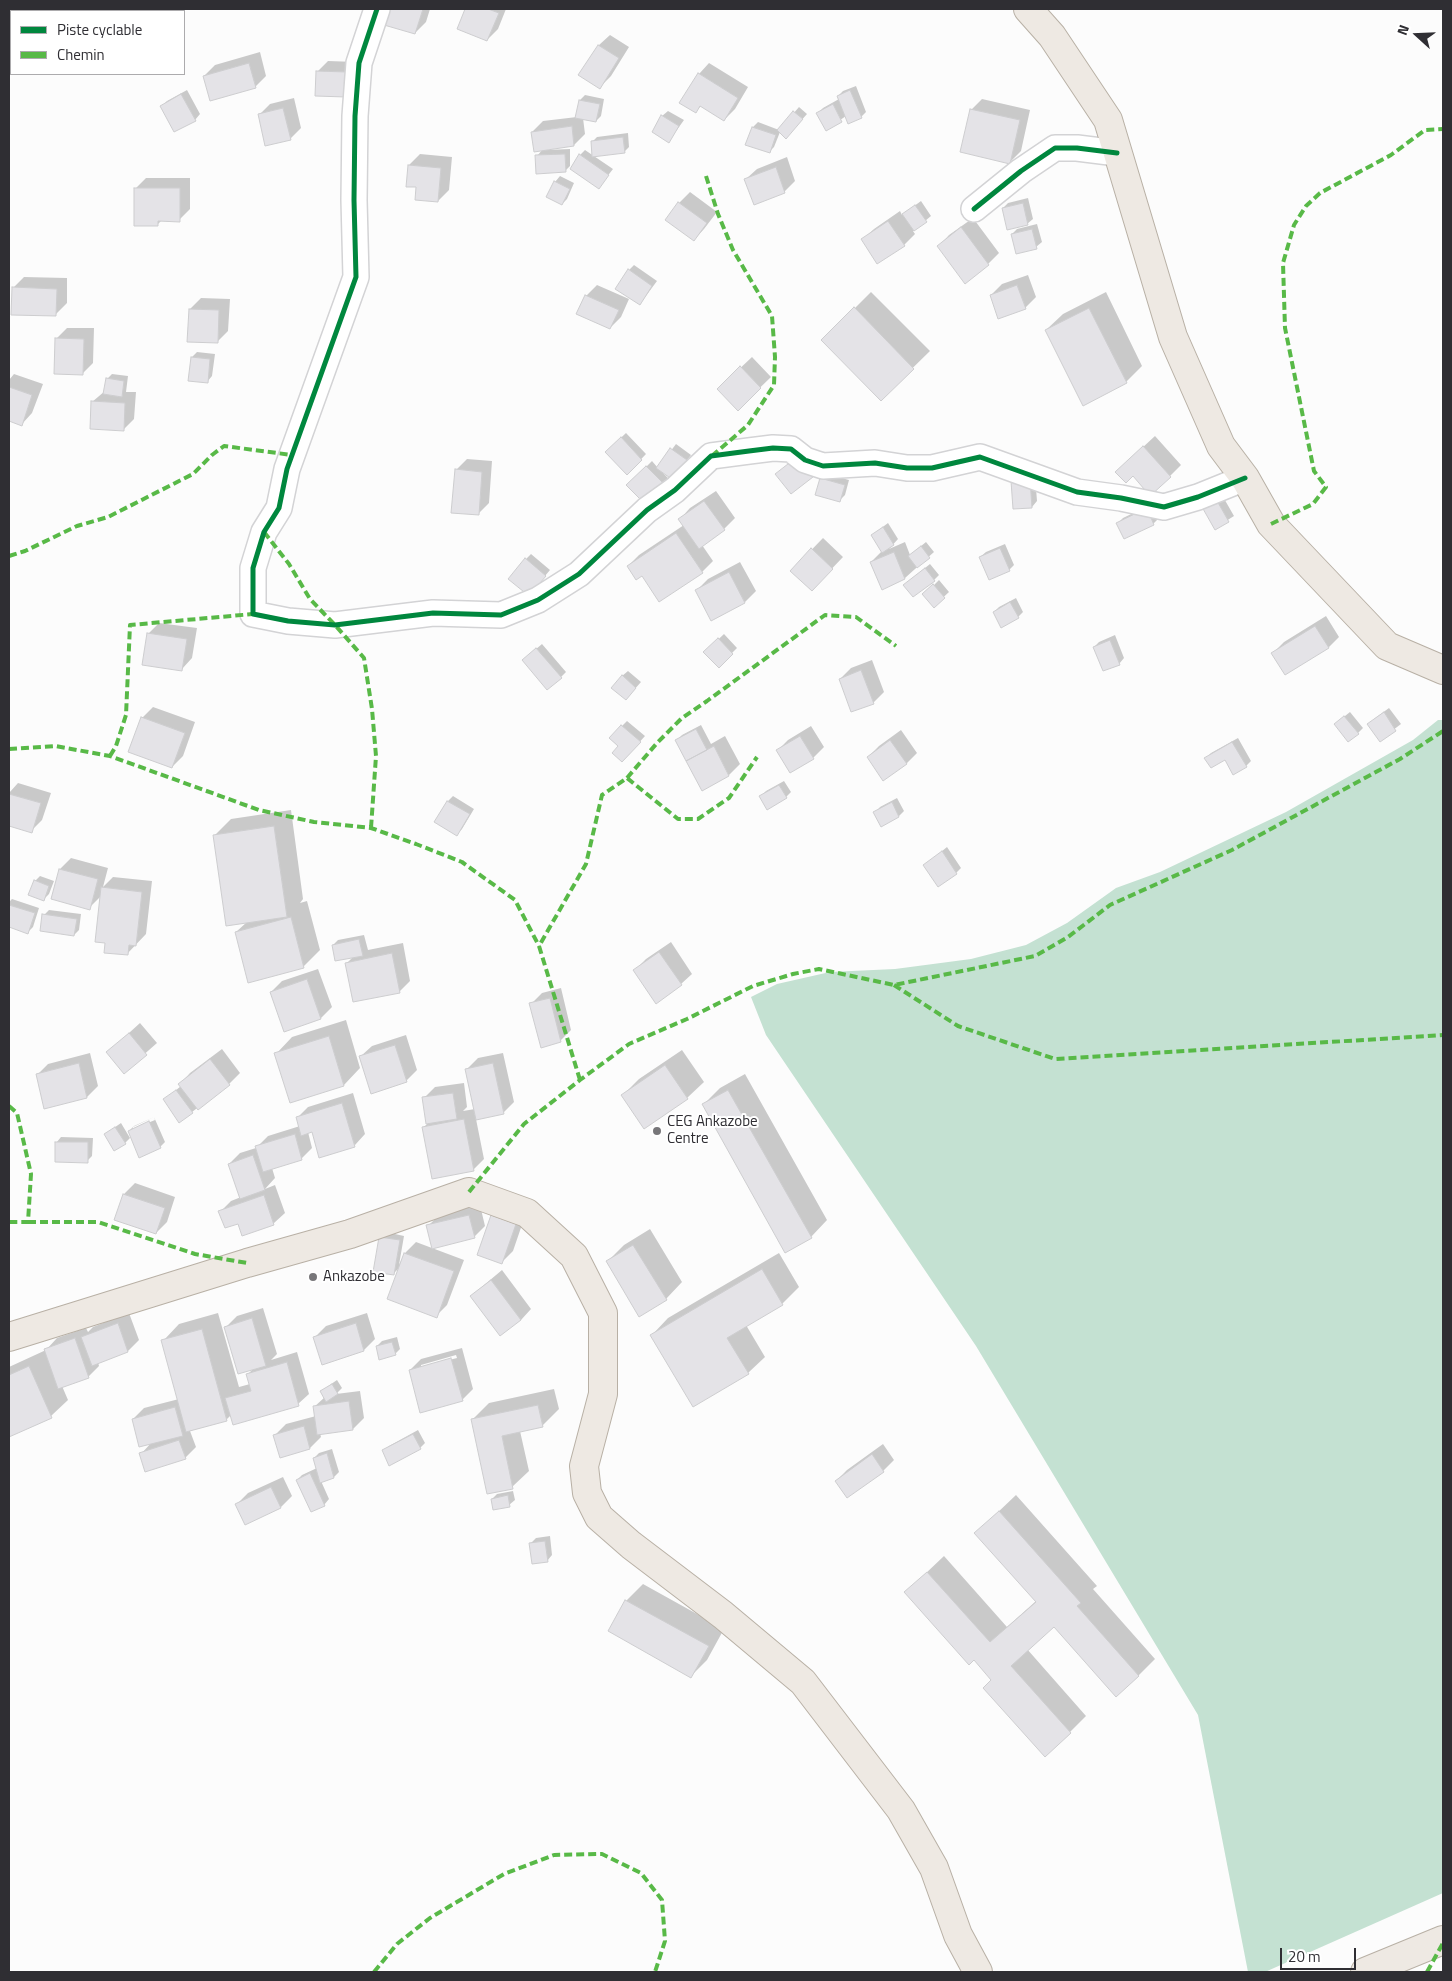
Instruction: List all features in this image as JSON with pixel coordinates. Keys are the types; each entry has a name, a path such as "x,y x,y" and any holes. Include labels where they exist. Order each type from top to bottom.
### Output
{"main road":[{"path":"1028,9 1052,36 1108,120 1173,337 1221,446 1245,478 1271,524 1387,646 1443,670"},
{"path":"9,1337 247,1263 350,1234 470,1192 527,1214 574,1256 603,1313 603,1394 584,1466 587,1494 599,1516 631,1545 723,1615 804,1682 901,1810 934,1868 958,1935 978,1972"},
{"path":"1366,1972 1443,1940"}],"street":[{"path":"377,9 359,63 356,98 354,200 356,277 287,470 279,508 264,532 253,568 253,614 335,625 433,613 501,615 538,600 579,574 647,510 675,490 711,456 740,452 773,448 791,450 805,460 822,466 876,463 907,468 932,468 980,458 1077,492 1121,498 1164,507 1245,478"},
{"path":"974,209 1021,171 1054,148 1077,148 1117,153"}],"green space":[{"path":"1438,720 1443,720 1443,1893 1265,1972 1248,1972 1198,1715 976,1346 766,1035 751,997 777,984 830,972 895,969 971,959 1026,945 1067,923 1116,888 1160,872 1286,812 1413,740"}],"building":[{"path":"389,9 423,9 415,34 384,25"},
{"path":"465,9 488,9 499,13 487,41 457,29"},
{"path":"598,45 619,58 600,89 578,75"},
{"path":"249,63 256,88 210,101 203,76"},
{"path":"316,71 347,72 346,97 315,96"},
{"path":"698,73 738,98 724,121 700,106 696,113 679,103"},
{"path":"850,90 862,118 848,124 837,96"},
{"path":"181,94 196,121 174,132 160,106"},
{"path":"579,100 600,104 596,122 575,118"},
{"path":"833,104 842,122 826,131 816,113"},
{"path":"283,108 291,140 265,146 258,114"},
{"path":"970,109 1020,120 1010,164 960,152"},
{"path":"793,111 803,119 786,139 777,130"},
{"path":"661,115 679,126 669,143 652,132"},
{"path":"572,126 574,146 534,152 531,132"},
{"path":"752,127 776,135 770,153 745,145"},
{"path":"623,137 625,153 592,157 591,141"},
{"path":"565,154 566,172 536,174 535,155"},
{"path":"579,154 609,175 599,189 570,169"},
{"path":"408,165 441,168 438,202 415,200 416,187 406,187"},
{"path":"776,167 785,193 754,205 744,179"},
{"path":"554,181 570,189 562,205 546,197"},
{"path":"134,188 180,188 180,222 158,221 158,226 134,226"},
{"path":"678,202 707,223 694,241 665,220"},
{"path":"1023,203 1028,225 1007,230 1002,208"},
{"path":"915,205 927,222 914,231 902,214"},
{"path":"888,221 905,246 877,264 861,239"},
{"path":"961,227 989,265 965,284 937,246"},
{"path":"1032,229 1037,249 1016,254 1011,234"},
{"path":"628,269 652,286 640,305 615,289"},
{"path":"1017,285 1026,309 998,319 990,295"},
{"path":"12,287 57,289 56,316 11,315"},
{"path":"585,295 619,310 610,329 576,314"},
{"path":"854,307 914,369 881,401 821,340"},
{"path":"1089,308 1127,383 1083,406 1045,330"},
{"path":"189,309 219,310 218,343 187,342"},
{"path":"55,338 84,339 83,375 54,374"},
{"path":"191,357 210,359 208,383 188,381"},
{"path":"740,366 761,388 738,411 717,389"},
{"path":"106,378 124,381 122,397 103,394"},
{"path":"9,387 32,395 22,426 9,421"},
{"path":"91,401 125,403 124,431 90,429"},
{"path":"621,437 642,460 627,475 605,452"},
{"path":"1143,446 1171,477 1150,496 1133,476 1126,483 1115,472"},
{"path":"670,448 687,460 673,480 656,468"},
{"path":"797,457 813,477 791,494 775,474"},
{"path":"646,466 664,484 644,503 626,485"},
{"path":"455,469 482,472 479,515 451,513"},
{"path":"820,478 845,485 840,502 815,495"},
{"path":"1030,479 1032,508 1013,509 1011,481"},
{"path":"1216,499 1229,522 1215,530 1202,507"},
{"path":"704,501 725,530 699,549 678,519"},
{"path":"1147,508 1154,525 1124,539 1116,523"},
{"path":"883,527 894,545 882,553 871,535"},
{"path":"676,533 703,573 659,602 642,576 636,580 627,566"},
{"path":"921,546 930,558 917,568 908,556"},
{"path":"811,548 833,569 812,591 790,571"},
{"path":"1000,548 1010,571 989,580 979,557"},
{"path":"894,552 905,579 882,590 870,562"},
{"path":"525,558 546,576 529,596 508,579"},
{"path":"925,568 935,581 913,597 903,585"},
{"path":"729,572 745,603 711,621 695,590"},
{"path":"933,584 945,598 934,608 922,594"},
{"path":"1010,602 1019,618 1001,628 993,612"},
{"path":"1315,626 1329,648 1285,675 1271,653"},
{"path":"147,633 187,639 182,671 142,665"},
{"path":"718,638 733,654 719,668 703,652"},
{"path":"1110,640 1120,665 1103,671 1093,647"},
{"path":"536,648 562,678 547,690 522,660"},
{"path":"861,670 874,704 851,712 839,679"},
{"path":"622,675 636,688 626,700 611,688"},
{"path":"1384,712 1396,731 1380,742 1367,724"},
{"path":"1344,716 1359,734 1348,742 1334,724"},
{"path":"141,717 185,733 172,768 128,752"},
{"path":"621,725 641,742 622,762 612,753 618,746 609,738"},
{"path":"696,729 707,750 686,761 675,740"},
{"path":"800,736 814,759 790,773 776,750"},
{"path":"890,740 907,764 883,781 867,757"},
{"path":"1232,742 1247,767 1233,775 1225,760 1211,768 1204,758"},
{"path":"714,746 729,776 702,791 686,761"},
{"path":"779,785 787,798 767,810 759,796"},
{"path":"9,794 41,803 32,833 9,826"},
{"path":"447,801 470,814 457,836 434,822"},
{"path":"892,802 899,817 881,827 873,812"},
{"path":"274,826 287,917 226,926 213,835"},
{"path":"942,851 957,874 938,887 923,865"},
{"path":"59,869 98,879 90,910 51,899"},
{"path":"34,880 49,886 44,901 28,895"},
{"path":"101,887 142,892 136,946 129,945 128,955 104,953 105,943 95,942"},
{"path":"9,905 35,913 28,934 9,927"},
{"path":"42,914 77,919 74,936 40,931"},
{"path":"291,917 304,968 248,983 235,932"},
{"path":"359,939 363,956 335,961 332,945"},
{"path":"659,952 682,985 656,1004 633,970"},
{"path":"392,953 400,993 353,1002 345,963"},
{"path":"307,979 321,1019 284,1032 270,992"},
{"path":"550,998 561,1042 541,1048 529,1003"},
{"path":"129,1033 147,1055 124,1074 106,1052"},
{"path":"329,1036 344,1086 290,1103 274,1053"},
{"path":"395,1045 407,1082 371,1094 359,1056"},
{"path":"210,1059 230,1085 198,1110 178,1084"},
{"path":"79,1063 87,1098 44,1109 36,1074"},
{"path":"493,1063 504,1114 476,1120 465,1069"},
{"path":"665,1065 688,1099 644,1129 621,1095"},
{"path":"176,1090 193,1113 179,1123 163,1099"},
{"path":"728,1090 812,1238 785,1253 702,1104"},
{"path":"453,1093 457,1119 426,1124 422,1097"},
{"path":"342,1103 355,1147 319,1158 312,1132 301,1136 296,1117"},
{"path":"464,1119 474,1171 432,1179 422,1127"},
{"path":"149,1121 161,1148 139,1158 128,1131"},
{"path":"115,1127 126,1144 114,1151 104,1134"},
{"path":"295,1134 302,1160 263,1172 255,1146"},
{"path":"55,1142 88,1142 88,1163 55,1162"},
{"path":"253,1155 265,1190 240,1199 228,1164"},
{"path":"123,1194 165,1208 156,1234 114,1220"},
{"path":"264,1195 274,1225 242,1236 238,1224 225,1228 218,1211"},
{"path":"469,1215 475,1238 432,1249 426,1225"},
{"path":"491,1215 516,1224 502,1264 477,1255"},
{"path":"379,1237 400,1240 394,1275 373,1272"},
{"path":"633,1245 667,1300 639,1317 606,1261"},
{"path":"404,1253 454,1271 437,1318 387,1299"},
{"path":"762,1269 783,1305 727,1338 749,1374 693,1407 650,1335"},
{"path":"491,1280 521,1320 500,1336 470,1296"},
{"path":"252,1318 266,1366 238,1374 224,1327"},
{"path":"118,1323 128,1352 92,1366 81,1337"},
{"path":"356,1323 364,1351 322,1365 313,1337"},
{"path":"202,1329 227,1421 186,1432 161,1340"},
{"path":"75,1338 89,1378 58,1389 44,1349"},
{"path":"392,1342 396,1355 379,1360 376,1346"},
{"path":"451,1358 463,1401 420,1413 409,1370"},
{"path":"287,1362 299,1406 233,1425 225,1398 251,1391 246,1374"},
{"path":"29,1366 52,1418 9,1437 9,1375"},
{"path":"332,1384 338,1394 326,1402 320,1391"},
{"path":"349,1401 353,1430 317,1435 313,1406"},
{"path":"538,1405 543,1427 502,1436 513,1489 487,1494 471,1419"},
{"path":"175,1407 183,1436 139,1447 132,1419"},
{"path":"304,1426 310,1449 280,1458 273,1435"},
{"path":"413,1434 421,1449 389,1466 382,1450"},
{"path":"179,1440 186,1459 145,1472 139,1453"},
{"path":"327,1453 334,1478 320,1483 313,1458"},
{"path":"872,1454 884,1472 847,1498 835,1481"},
{"path":"310,1473 325,1506 311,1512 296,1480"},
{"path":"271,1487 281,1508 245,1525 235,1504"},
{"path":"508,1495 510,1507 493,1510 491,1499"},
{"path":"999,1511 1081,1603 1077,1606 1139,1676 1116,1697 1054,1627 1011,1666 1071,1733 1045,1757 983,1688 991,1680 974,1660 969,1665 904,1592 927,1572 990,1642 1036,1602 974,1533"},
{"path":"545,1541 548,1562 532,1564 529,1543"},
{"path":"625,1600 709,1646 691,1678 608,1631"}],"marked path":[{"path":"1271,524 1313,504 1326,487 1314,471 1285,328 1283,263 1294,225 1306,206 1320,193 1391,155 1425,130 1443,129"},
{"path":"706,176 718,214 733,250 772,316 775,357 774,385 748,425 713,455"},
{"path":"9,556 25,551 77,526 108,517 193,474 224,446 292,455"},
{"path":"264,532 289,564 310,599 364,658 372,709 376,756 371,828"},
{"path":"110,756 116,746 126,715 130,625 253,614"},
{"path":"627,778 657,743 682,718 825,615 856,617 896,646"},
{"path":"469,1192 524,1124 629,1044 687,1019 753,986 793,974 819,969 894,985 1035,956 1068,937 1110,905 1232,850 1400,759 1443,731"},
{"path":"9,749 55,746 110,756 259,810 314,822 371,828 416,844 462,862 515,900 539,946"},
{"path":"580,1080 539,946 586,864 602,795 627,778 678,819 698,819 729,798 757,757"},
{"path":"894,985 958,1026 1055,1059 1443,1035"},
{"path":"9,1106 17,1113 31,1174 28,1222 9,1222"},
{"path":"28,1222 98,1222 195,1254 247,1263"},
{"path":"374,1972 397,1944 430,1918 504,1874 554,1855 602,1854 641,1873 662,1900 665,1941 655,1972"},
{"path":"1427,1972 1443,1943"}],"cycle path":[{"path":"377,9 359,63 355,116 354,200 356,277 287,469 279,508 264,532 253,568 253,614 288,621 335,625 433,613 501,615 538,600 579,574 647,510 675,490 711,456 773,448 791,449 805,460 823,466 875,463 907,468 932,468 980,457 1077,492 1121,498 1164,507 1198,497 1245,478"},
{"path":"974,209 1021,171 1055,148 1077,148 1117,153"}],"place":[{"name":"CEG Ankazobe Centre","path":"657,1131"},
{"name":"Ankazobe","path":"313,1277"}]}
